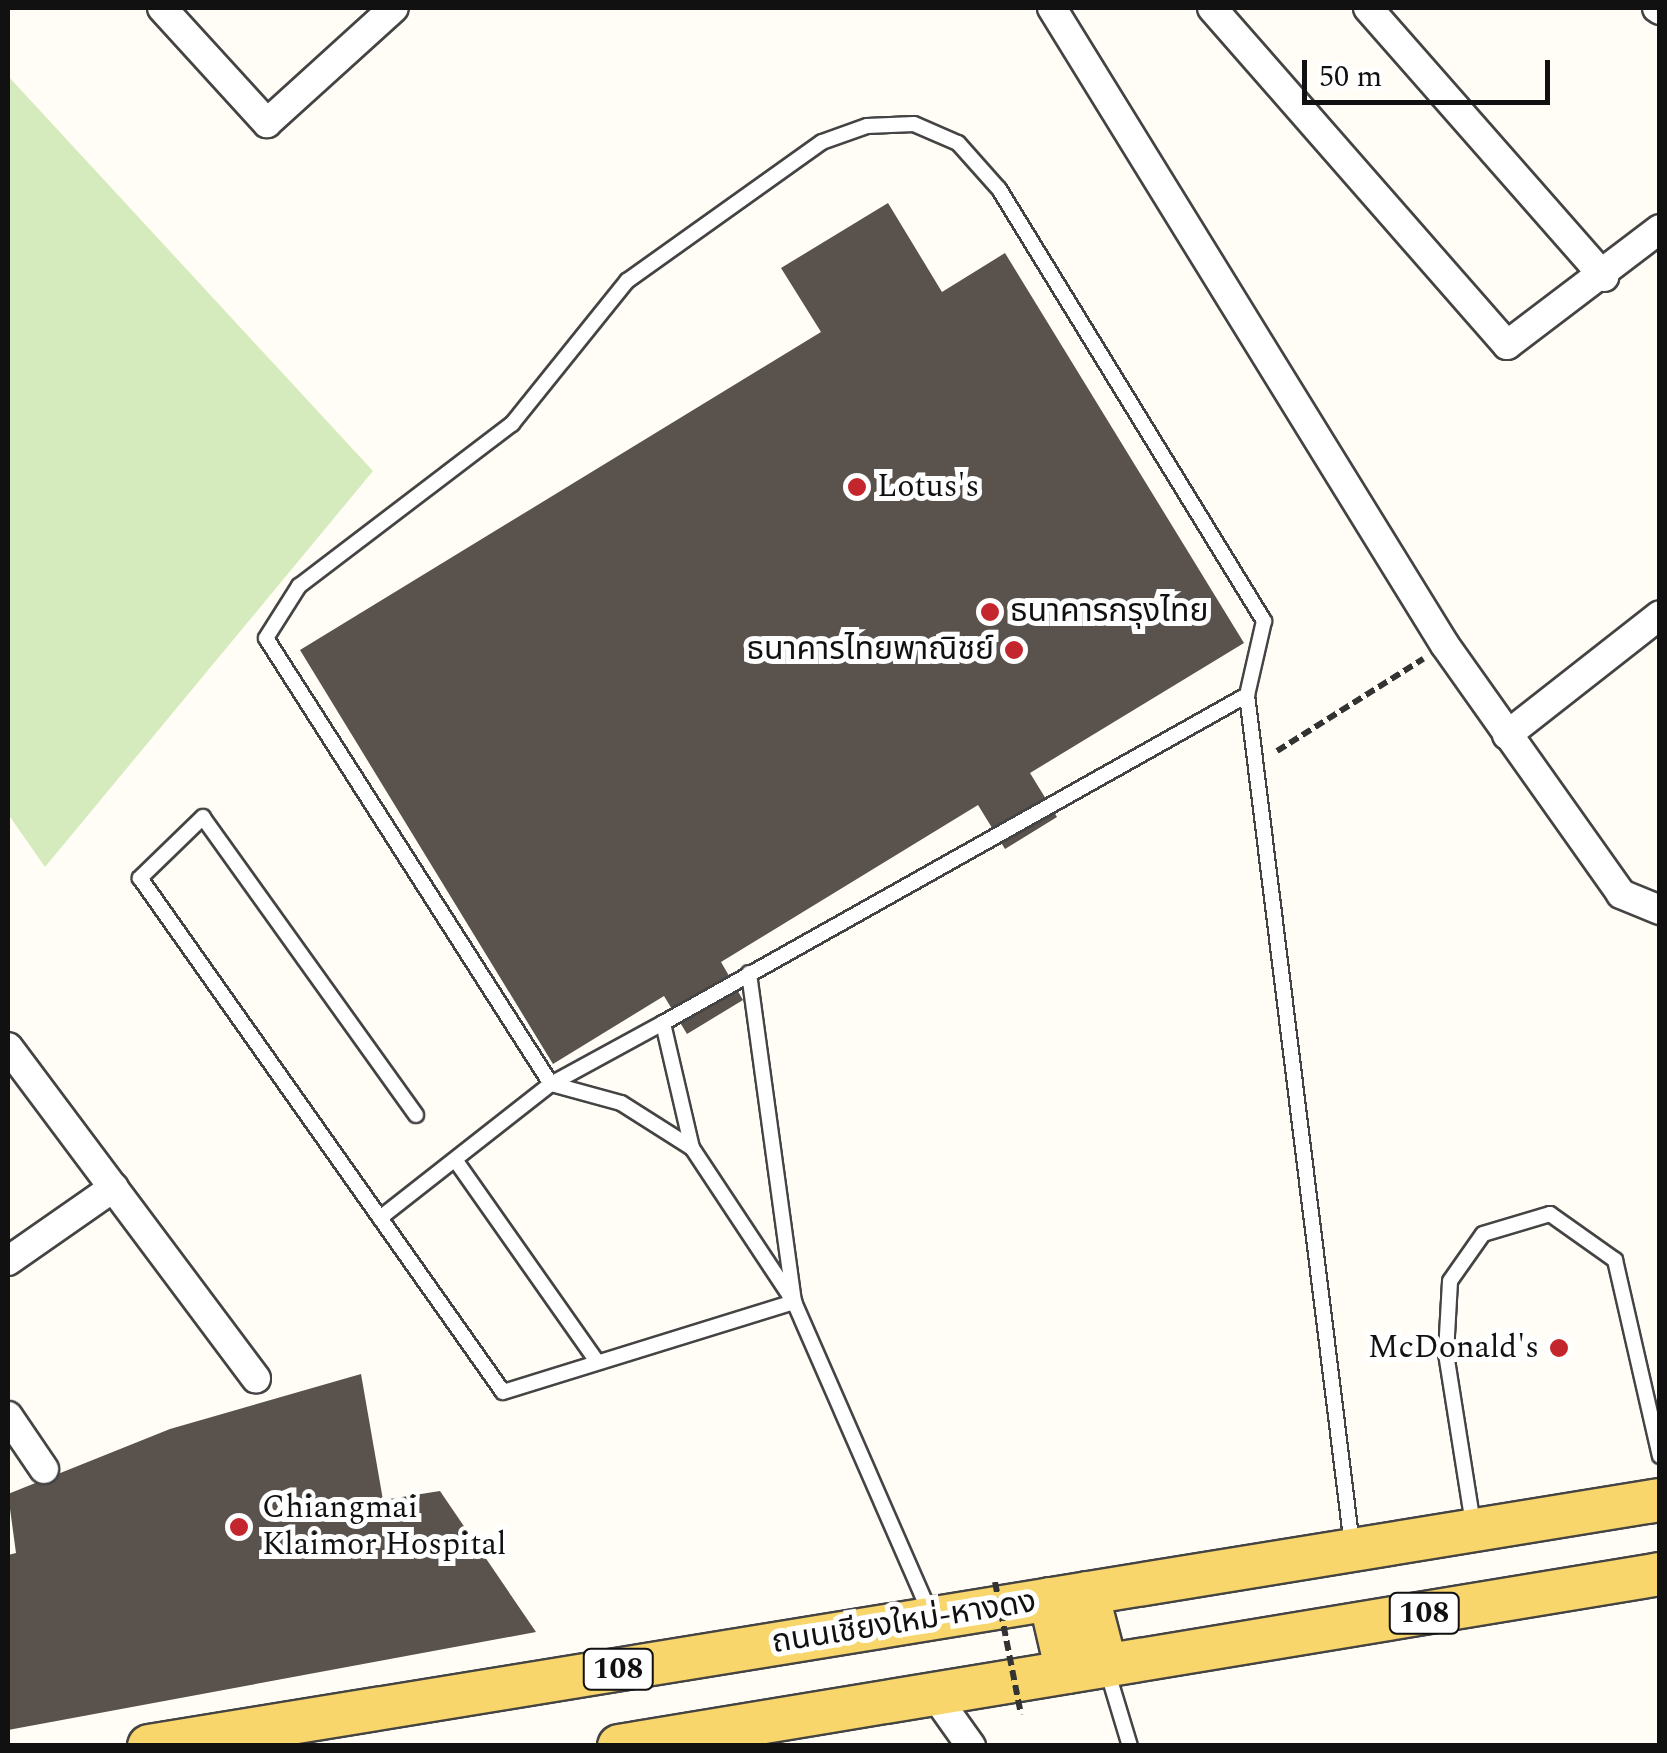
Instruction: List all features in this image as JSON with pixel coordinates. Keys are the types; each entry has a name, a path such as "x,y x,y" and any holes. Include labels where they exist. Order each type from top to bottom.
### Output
{"main road":[{"name":"ถนนเชียงใหม่-หางดง","path":"149,1746 1660,1500"},
{"name":"108","path":"619,1746 1660,1574"},
{"path":"1069,1596 1087,1669"}],"street":[{"path":"162,8 266,123 394,8"},
{"path":"1052,8 1445,645 1507,735 1648,908"},
{"path":"1212,8 1507,346 1604,277 1660,229"},
{"path":"1368,8 1604,277"},
{"path":"1507,735 1660,615"},
{"path":"8,1047 256,1379"},
{"path":"8,1261 114,1186"},
{"path":"8,1416 44,1469"},
{"path":"934,1694 971,1746"}],"lane":[{"path":"692,1148 621,1103 551,1084 266,638 299,586 512,424 627,280 822,142 868,126 914,124 958,143 998,189 1264,620 1247,696 1353,1550"},
{"path":"380,1218 551,1084 1247,696"},
{"path":"416,1115 203,818 140,878 502,1392 794,1302"},
{"path":"749,973 794,1302"},
{"path":"663,1023 692,1148 794,1302 932,1618"},
{"path":"456,1161 596,1360"},
{"path":"1474,1530 1446,1354 1450,1281 1483,1234 1550,1214 1616,1260 1660,1456"},
{"path":"1087,1669 1130,1746"}],"path":[{"path":"1254,764 1445,645"},
{"path":"995,1582 1021,1714"}],"green space":[{"path":"8,76 373,471 45,867 8,814"}],"building":[{"name":"Lotus's","path":"888,203 942,292 1005,253 1244,643 1030,773 1057,817 1005,849 978,805 721,962 743,1000 687,1034 664,996 553,1064 300,650 821,332 781,268"},
{"name":"Chiangmai Klaimor Hospital","path":"361,1374 383,1500 440,1491 536,1632 8,1730 8,1555 16,1553 8,1494 170,1429"}],"place":[{"name":"Lotus's","path":"857,487"},
{"name":"ธนาคารกรุงไทย","path":"990,612"},
{"name":"ธนาคารไทยพาณิชย์","path":"1014,650"},
{"name":"McDonald's","path":"1559,1348"},
{"name":"Chiangmai Klaimor Hospital","path":"239,1527"}]}
